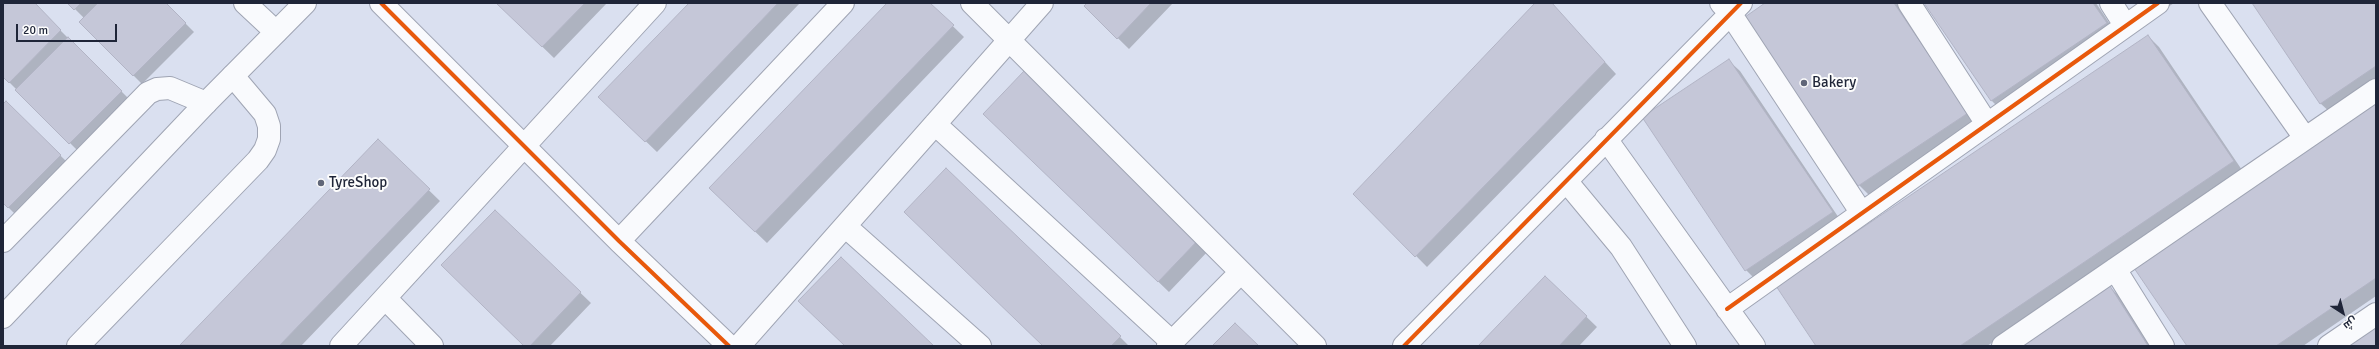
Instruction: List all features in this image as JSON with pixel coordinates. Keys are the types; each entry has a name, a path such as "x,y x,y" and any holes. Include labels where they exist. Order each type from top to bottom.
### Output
{"street":[{"path":"245,3 276,32"},
{"path":"3,317 206,103 305,3"},
{"path":"380,3 619,241 729,346"},
{"path":"341,346 386,299 524,145 655,3"},
{"path":"619,241 843,3"},
{"path":"972,3 1315,346"},
{"path":"739,346 1042,3"},
{"path":"1909,3 1987,124"},
{"path":"2111,3 2125,25"},
{"path":"1727,309 1861,212 2158,3"},
{"path":"2210,3 2305,138"},
{"path":"1404,346 1566,182 1731,6 1861,212"},
{"path":"78,346 258,160 265,150 269,132 265,114 233,76"},
{"path":"3,241 148,94 157,89 170,88 206,103"},
{"path":"2002,346 2376,90"},
{"path":"935,124 1170,344 1241,272"},
{"path":"1606,139 1754,346"},
{"path":"1566,182 1621,247 1685,346"},
{"path":"845,226 980,346"},
{"path":"2115,269 2163,346"},
{"path":"386,299 432,346"},
{"path":"2329,346 2376,314"}],"building":[{"path":"3,3 35,3 61,30 9,83 3,77"},
{"path":"67,3 81,3 74,10"},
{"path":"98,3 166,3 186,23 133,76 79,22"},
{"path":"496,3 585,3 542,47"},
{"path":"689,3 778,3 645,142 598,97"},
{"path":"887,3 930,3 954,25 755,232 709,188"},
{"path":"1087,3 1151,3 1117,39 1084,6"},
{"path":"1535,3 1552,3 1605,62 1415,257 1353,194"},
{"path":"1765,3 1894,3 1968,113 1858,186 1745,17"},
{"path":"1924,3 2093,3 2107,23 1991,101"},
{"path":"2252,3 2376,3 2376,66 2320,104"},
{"path":"2148,35 2234,161 1960,346 1816,346 1776,286"},
{"path":"68,37 122,91 69,144 15,90"},
{"path":"1729,59 1833,212 1745,271 1642,117"},
{"path":"1025,70 1200,238 1158,282 983,114"},
{"path":"6,101 61,155 8,208 3,203 3,104"},
{"path":"2376,103 2376,278 2276,346 2187,346 2134,268"},
{"path":"378,139 430,189 279,346 180,345"},
{"path":"946,168 1121,336 1111,346 1043,346 904,212"},
{"path":"495,210 581,292 530,346 524,346 441,265"},
{"path":"841,257 934,346 845,346 798,301"},
{"path":"1545,276 1587,316 1559,346 1478,346"},
{"path":"2110,286 2148,346 2015,346"},
{"path":"2376,319 2376,346 2336,346"},
{"path":"1235,323 1259,346 1212,346"}],"cycle path":[{"path":"381,3 619,241 729,346"},
{"path":"1404,346 1741,3"},
{"path":"1727,309 2158,3"}],"place":[{"name":"Bakery","path":"1804,83"},
{"name":"TyreShop","path":"321,183"}]}
